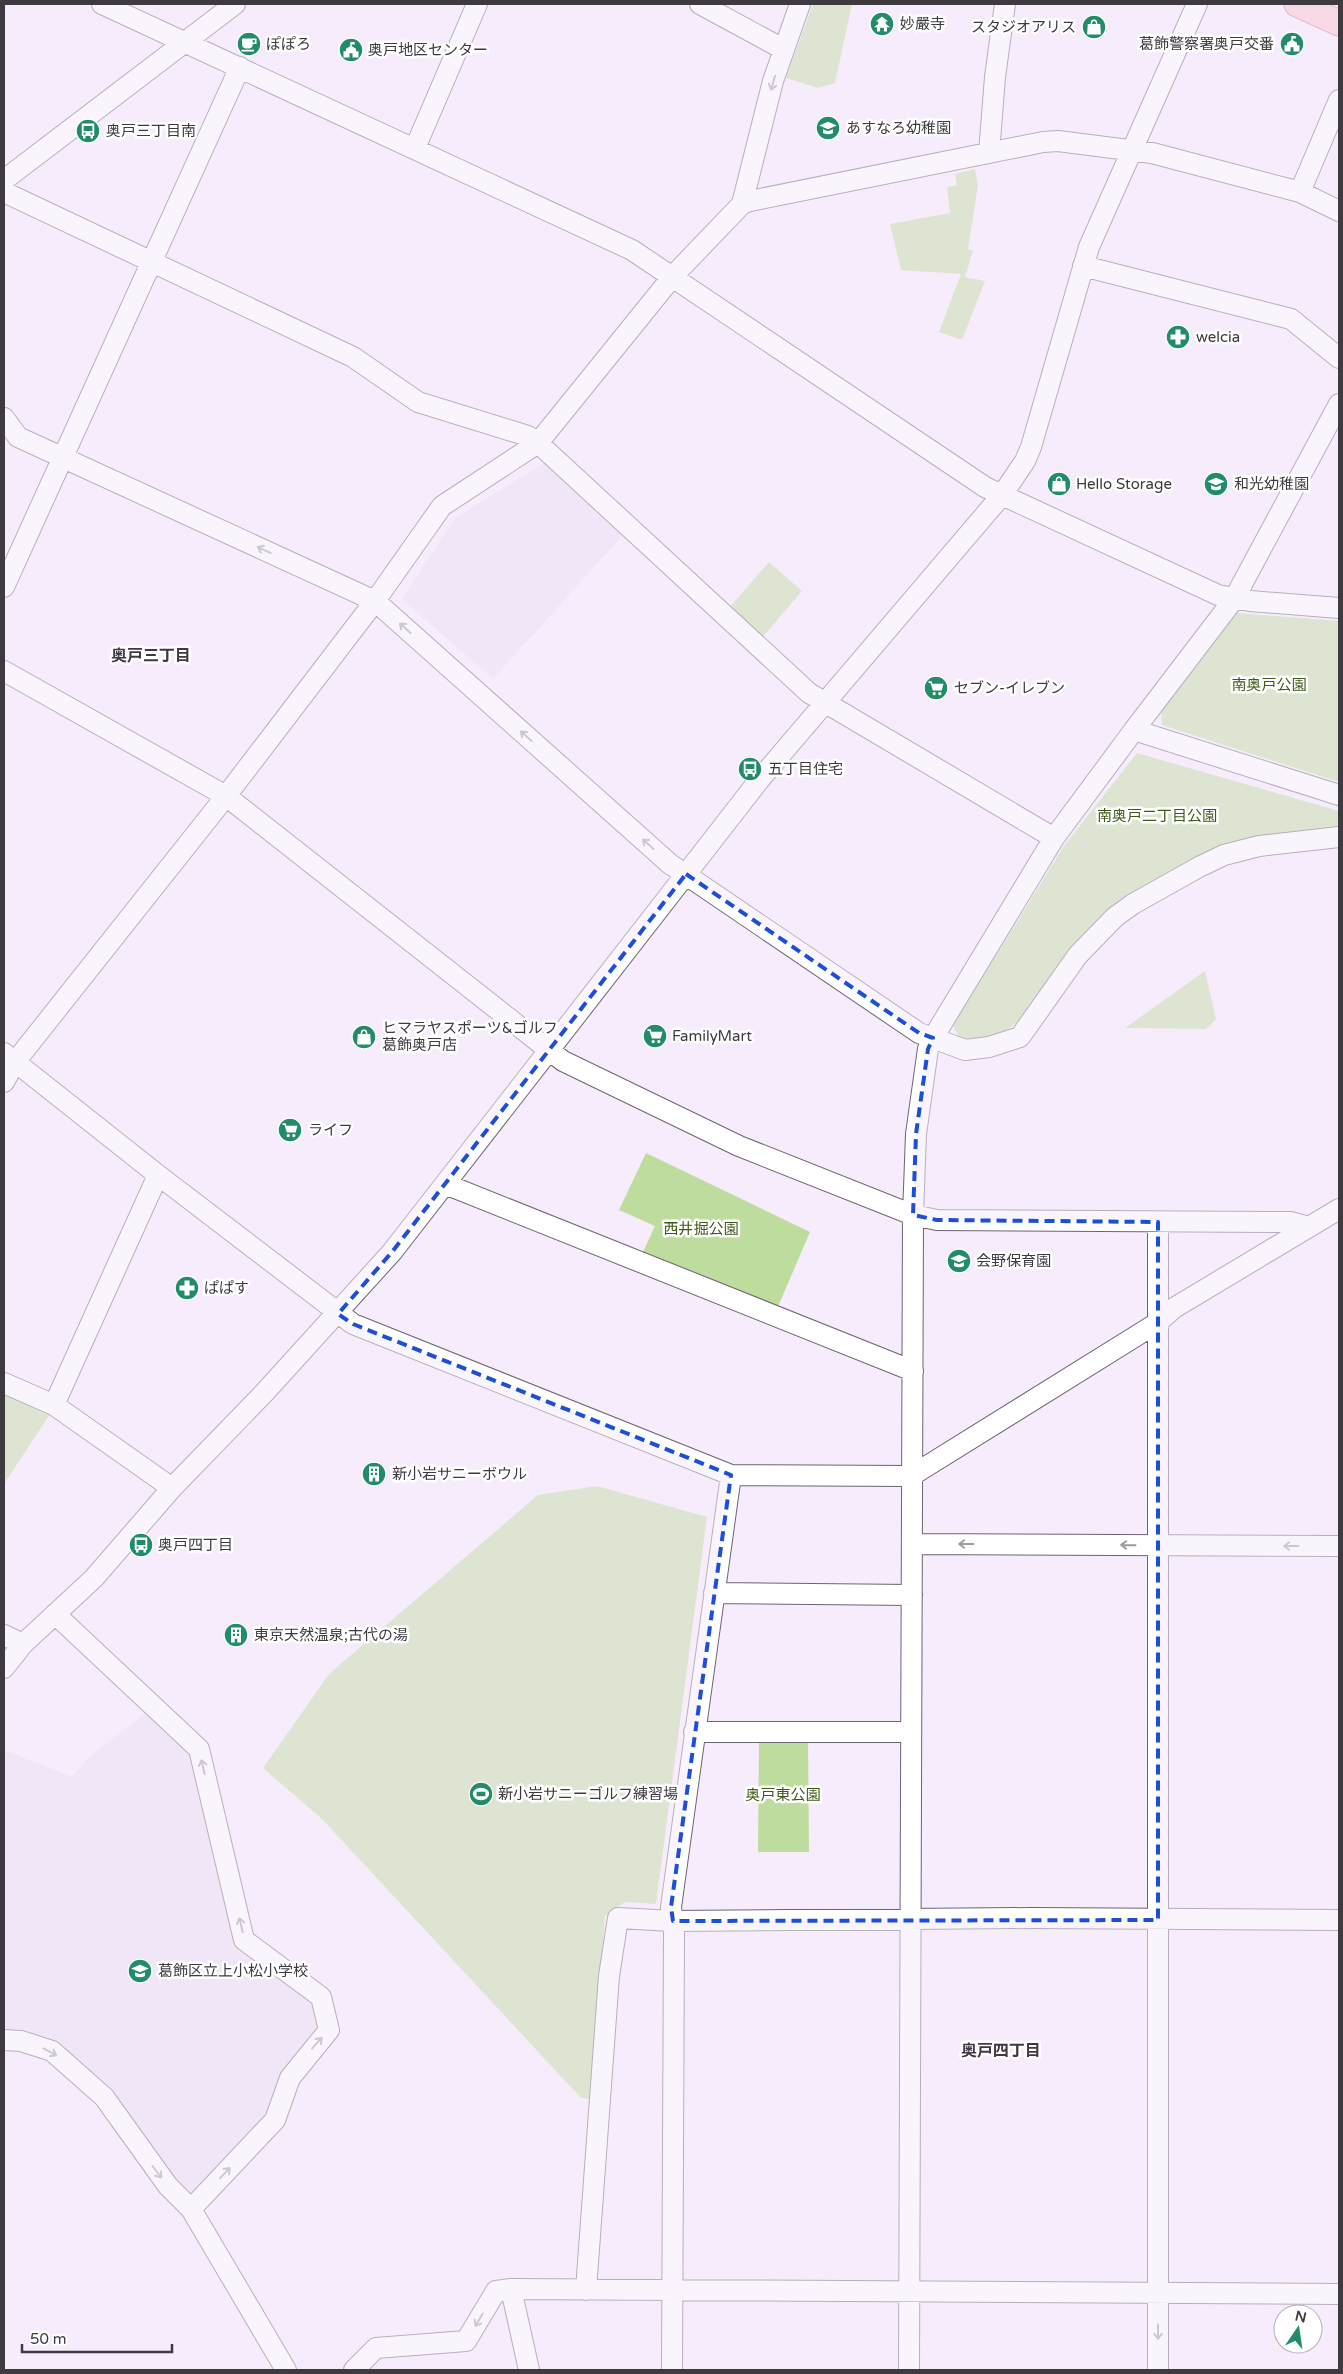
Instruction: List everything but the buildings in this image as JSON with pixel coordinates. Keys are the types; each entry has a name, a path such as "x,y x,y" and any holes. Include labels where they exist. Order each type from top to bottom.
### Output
{"main road":[{"path":"1296,4 1339,23"}],"street":[{"path":"102,4 632,250 985,487 1218,595 1234,599 1339,608"},
{"path":"4,180 183,41 235,4"},
{"path":"415,148 477,4"},
{"path":"700,4 783,50"},
{"path":"742,204 768,99 800,4"},
{"path":"990,153 995,77 1005,4"},
{"path":"4,1668 23,1644 94,1578 172,1488 338,1314 392,1252 760,780 1002,495 1025,461 1031,447 1089,247 1197,4"},
{"path":"4,587 240,67"},
{"path":"1300,192 1339,100"},
{"path":"4,1082 10,1057 226,796 375,601 442,506 538,443 673,276 742,204 1043,142 1058,141 1152,153 1300,192 1339,211"},
{"path":"4,192 354,358 418,402 528,436 538,443 809,693 1054,838"},
{"path":"1083,266 1291,319 1339,358"},
{"path":"909,2370 912,1595 910,1476 913,1215 916,1134 928,1049 1054,838 1234,599 1339,404"},
{"path":"4,418 18,437 375,601 670,864 919,1033 956,1048 976,1050 1020,1037 1078,955 1115,917 1133,904 1199,867 1224,855 1260,846 1339,837"},
{"path":"4,671 226,796 563,1061 739,1146 913,1215 937,1220 1290,1222 1309,1228"},
{"path":"1134,730 1339,795"},
{"path":"10,1057 158,1175 353,1324 732,1475 910,1476 1157,1323 1174,1308 1339,1209"},
{"path":"54,1405 158,1175"},
{"path":"445,1184 912,1372"},
{"path":"1158,1222 1158,2370"},
{"path":"4,1382 54,1405 172,1488"},
{"path":"672,2370 673,1921 671,1907 694,1732 732,1475"},
{"path":"912,1544 1339,1546"},
{"path":"714,1593 912,1595"},
{"path":"55,1614 199,1749 244,1940 321,1997 329,2030 290,2078 275,2120 191,2209"},
{"path":"4,1635 23,1644"},
{"path":"694,1732 911,1732"},
{"path":"586,2290 609,1976 618,1918 673,1921 1339,1920"},
{"path":"4,2040 21,2041 52,2050 104,2097 168,2186 191,2209 286,2370"},
{"path":"511,2290 529,2370"},
{"path":"354,2370 376,2348 466,2341 496,2291 671,2290 1339,2294"}],"highlighted area":[{"path":"686,874 919,1033 933,1038 928,1049 916,1134 913,1215 937,1220 1158,1222 1158,1920 673,1921 671,1907 731,1475 353,1324 338,1314 392,1252"}],"shaded area":[{"path":"549,460 623,535 493,679 402,599 455,518"},
{"name":"葛飾区立上小松小学校","path":"148,1711 192,1749 238,1943 314,1998 322,2028 268,2112 240,2151 195,2194 185,2192 175,2182 109,2085 57,2044 4,2032 4,1750 72,1777 88,1758"}],"green space":[{"path":"813,4 852,4 835,83 818,88 786,78"},
{"path":"975,169 978,185 968,249 973,251 965,277 985,281 962,340 939,332 961,274 901,270 890,224 950,213 947,187 957,185 955,174"},
{"path":"769,562 802,591 761,639 729,608"},
{"name":"南奥戸公園","path":"1237,613 1339,621 1339,782 1162,725 1161,712"},
{"name":"南奥戸二丁目公園","path":"1137,753 1339,811 1339,827 1217,848 1169,871 1107,910 1083,934 1019,1021 1002,1033 979,1038 959,1038 953,1025 1064,846"},
{"path":"1205,971 1216,1019 1206,1029 1125,1028"},
{"name":"西井掘公園","path":"646,1153 810,1232 777,1309 642,1254 655,1226 619,1210"},
{"path":"4,1393 50,1414 4,1484"},
{"name":"新小岩サニーゴルフ練習場","path":"597,1486 707,1517 656,1904 625,1902 605,1916 591,2100 580,2097 322,1819 263,1768 329,1674 538,1495"},
{"name":"奥戸東公園","path":"808,1737 809,1852 758,1852 759,1738"}],"place":[{"name":"妙嚴寺","path":"882,24"},
{"name":"スタジオアリス","path":"1094,27"},
{"name":"ぽぽろ","path":"249,44"},
{"name":"葛飾警察署奥戸交番","path":"1292,44"},
{"name":"奥戸地区センター","path":"351,50"},
{"name":"あすなろ幼稚園","path":"828,128"},
{"name":"奥戸三丁目南","path":"88,131"},
{"name":"welcia","path":"1178,337"},
{"name":"Hello Storage","path":"1059,484"},
{"name":"和光幼稚園","path":"1216,484"},
{"name":"セブン-イレブン","path":"936,688"},
{"name":"五丁目住宅","path":"750,769"},
{"name":"FamilyMart","path":"655,1036"},
{"name":"ヒマラヤスポーツ&ゴルフ 葛飾奥戸店","path":"364,1037"},
{"name":"ライフ","path":"290,1130"},
{"name":"会野保育園","path":"959,1261"},
{"name":"ぱぱす","path":"187,1288"},
{"name":"新小岩サニーボウル","path":"374,1474"},
{"name":"奥戸四丁目","path":"141,1545"},
{"name":"東京天然温泉;古代の湯","path":"236,1635"},
{"name":"新小岩サニーゴルフ練習場","path":"481,1794"},
{"name":"葛飾区立上小松小学校","path":"140,1971"}],"district":[{"name":"奥戸三丁目","path":"151,656"},
{"name":"奥戸四丁目","path":"1001,2051"}]}
